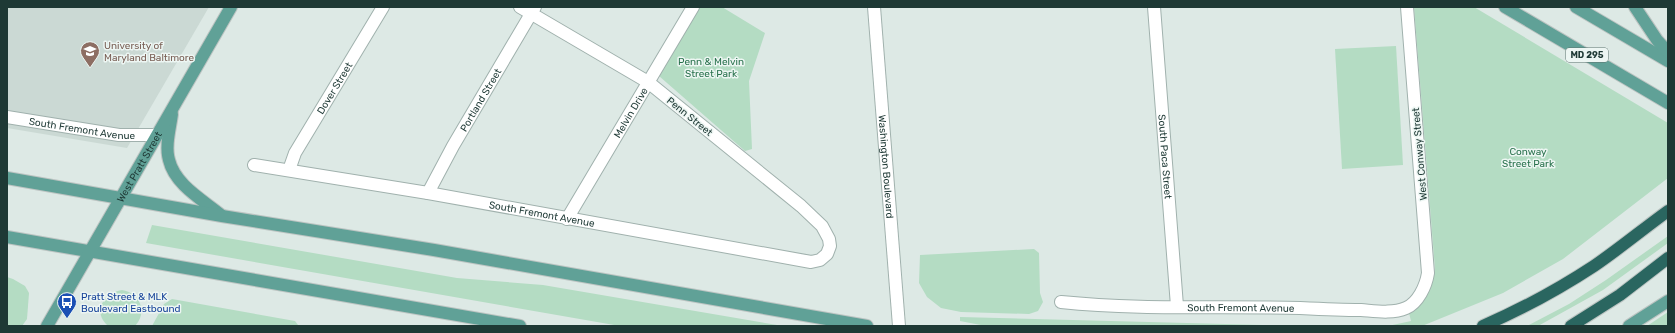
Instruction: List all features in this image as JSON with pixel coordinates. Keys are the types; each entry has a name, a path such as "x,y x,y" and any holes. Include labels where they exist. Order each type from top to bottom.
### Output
{"highway":[{"path":"1483,326 1510,315 1594,266 1668,211"},
{"path":"1571,326 1620,295 1668,258"}],"main road":[{"name":"West Pratt Street","path":"47,326 231,7"},
{"name":"MD 295","path":"1505,7 1668,103"},
{"path":"1576,7 1668,61"},
{"path":"1635,7 1657,40 1668,52"},
{"path":"174,106 168,142 168,160 176,175 186,188 222,216"},
{"path":"7,178 222,216 434,250 867,326"},
{"path":"7,237 520,326"},
{"path":"1629,326 1668,301"}],"street":[{"name":"Dover Street","path":"289,170 295,153 383,7"},
{"name":"Penn Street","path":"520,7 533,10 648,82 816,220 824,229 829,239 830,246 827,254"},
{"name":"Melvin Drive","path":"567,218 693,7"},
{"name":"Washington Boulevard","path":"874,7 899,326"},
{"name":"South Paca Street","path":"1154,7 1177,306"},
{"name":"West Conway Street","path":"1407,7 1428,273 1426,282 1416,298"},
{"name":"Portland Street","path":"428,193 453,146 533,10"},
{"name":"South Fremont Avenue","path":"7,117 119,135 157,135"},
{"name":"South Fremont Avenue","path":"254,165 428,193 811,262 820,260 827,254"},
{"name":"South Fremont Avenue","path":"1061,302 1099,306 1177,306 1386,311 1406,308 1416,298"}],"shaded area":[{"name":"University of Maryland Baltimore","path":"7,7 209,7 127,148 7,128"}],"green space":[{"name":"Penn & Melvin Street Park","path":"699,7 722,7 765,33 749,81 752,149 745,151 659,76"},
{"name":"Conway Street Park","path":"1414,7 1474,7 1668,123 1668,178 1563,259 1503,293 1422,326 1388,326 1411,321 1409,313 1430,290 1435,269"},
{"path":"1396,46 1403,165 1342,169 1335,49"},
{"path":"152,225 457,278 543,285 783,326 620,326 146,243"},
{"path":"1668,236 1668,243 1603,290 1538,326 1527,326 1569,304"},
{"path":"1034,249 1039,253 1040,293 1043,302 1038,311 1029,314 961,312 941,308 927,297 919,283 920,255"},
{"path":"7,277 25,286 29,293 27,319 22,326 7,326"},
{"path":"122,290 133,295 140,304 141,315 139,321 135,326 108,326 103,321 100,309 105,299 115,292"},
{"path":"172,299 295,321 298,325 152,326 164,304"},
{"path":"1668,312 1668,326 1647,326"},
{"path":"960,317 1298,326 986,326 960,321"}],"place":[{"name":"University of Maryland Baltimore","path":"90,68"},
{"name":"Pratt Street & MLK Boulevard Eastbound","path":"67,319"}]}
